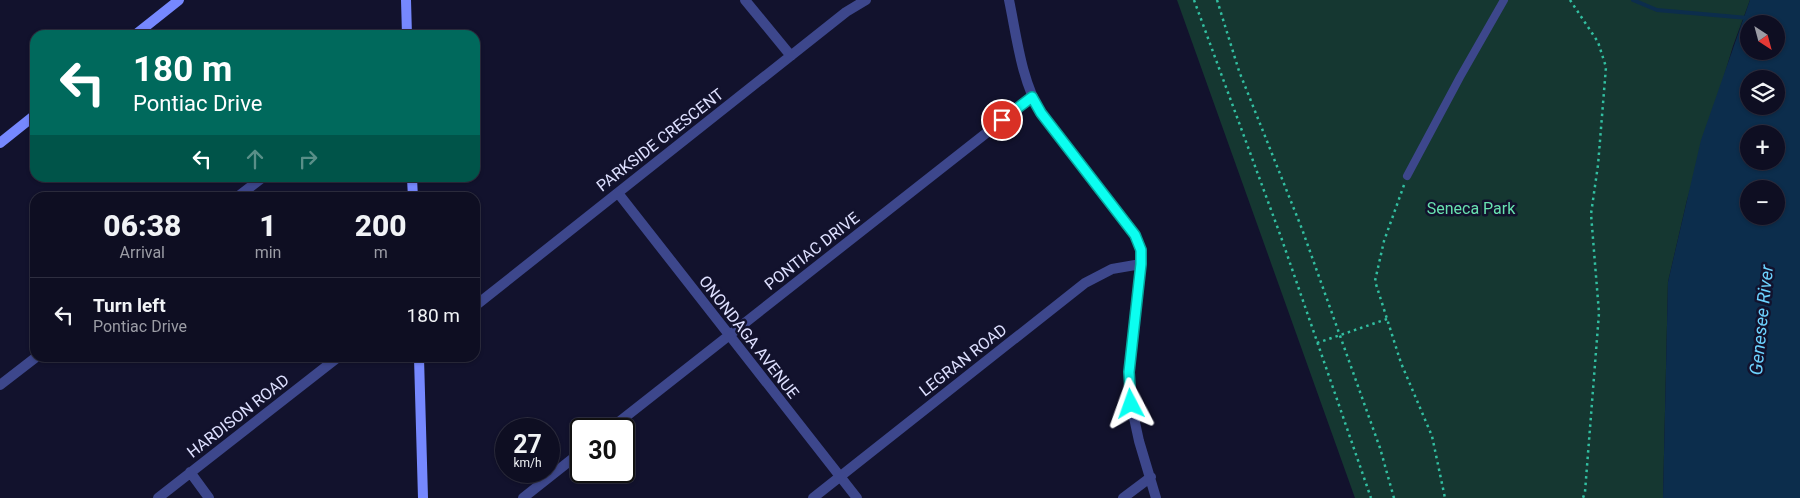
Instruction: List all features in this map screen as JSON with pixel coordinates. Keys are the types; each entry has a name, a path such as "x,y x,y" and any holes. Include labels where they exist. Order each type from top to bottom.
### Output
{"main road":[{"path":"141,30 179,0"},
{"path":"406,0 407,30"},
{"path":"0,143 30,119"},
{"path":"419,362 423,498"}],"street":[{"path":"745,0 791,56"},
{"name":"PARKSIDE CRESCENT","path":"480,302 846,12 866,0"},
{"path":"1009,0 1026,81 1032,97 1041,113 1135,235 1141,250 1129,372 1131,404 1139,441 1156,498"},
{"name":"PONTIAC DRIVE","path":"624,418 1032,97"},
{"path":"244,192 257,182"},
{"name":"ONONDAGA AVENUE","path":"618,193 728,336 857,498"},
{"name":"LEGRAN ROAD","path":"813,498 1085,283 1112,269 1141,264"},
{"path":"0,385 30,362"},
{"name":"HARDISON ROAD","path":"158,498 332,362"},
{"path":"523,498 570,461"},
{"path":"190,472 209,498"},
{"path":"1123,498 1150,477"}],"lane":[{"path":"1407,176 1504,0"}],"path":[{"path":"1194,0 1281,237 1371,498"},
{"path":"1217,0 1239,71 1302,229 1380,448 1394,498"},
{"path":"1570,0 1598,42 1606,67 1598,165 1591,214 1599,313 1597,361 1583,498"},
{"path":"1407,176 1384,241 1375,281 1401,363 1432,436 1445,498"},
{"path":"1317,343 1387,319"}],"green space":[{"name":"Seneca Park","path":"1177,0 1750,0 1744,15 1740,15 1740,27 1687,200 1668,282 1663,498 1355,498"}],"water":[{"name":"Genesee River","path":"1750,0 1800,0 1800,498 1663,498 1668,282 1701,140 1740,29 1740,60 1785,60 1785,15 1745,15"}],"waterway":[{"path":"1633,0 1657,10 1740,17"}],"route":[{"path":"1002,120 1032,97 1041,113 1135,235 1141,250 1141,264 1129,372 1131,404"}]}
